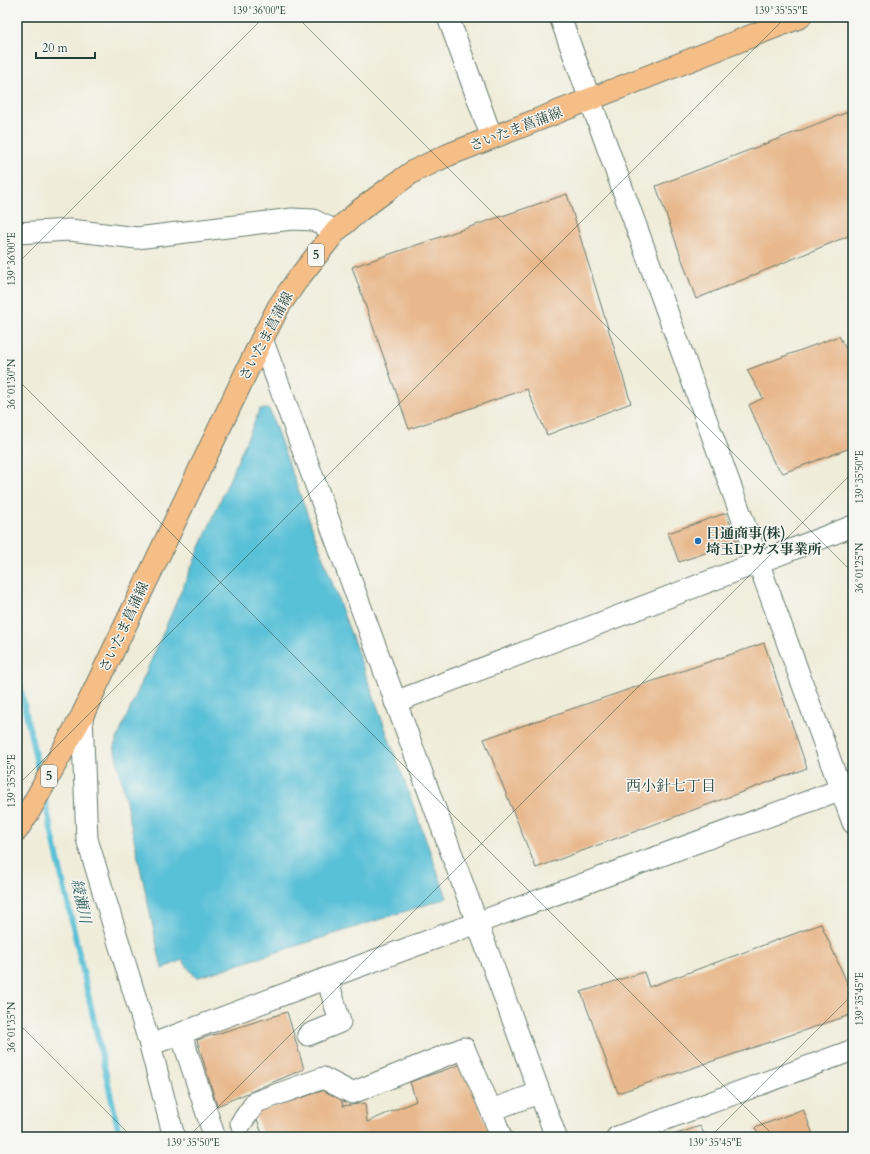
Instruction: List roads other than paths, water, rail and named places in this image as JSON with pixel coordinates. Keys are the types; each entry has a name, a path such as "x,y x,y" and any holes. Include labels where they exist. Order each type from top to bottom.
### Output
{"main road":[{"name":"さいたま菖蒲線","path":"23,822 82,716 279,306 296,280 336,231 360,210 414,171 448,155 800,17"}],"street":[{"path":"448,17 492,138"},
{"path":"560,17 758,562 847,787 853,823"},
{"path":"17,233 70,230 137,238 292,219 312,220 336,231"},
{"path":"262,340 556,1137"},
{"path":"395,702 853,526"},
{"path":"82,716 87,839 150,1045 174,1137"},
{"path":"150,1045 327,978 847,787"},
{"path":"308,1035 340,1022 327,978"},
{"path":"181,1034 211,1136 244,1130 256,1102 323,1078 352,1093 464,1048 501,1137"},
{"path":"617,1137 853,1050"},
{"path":"491,1110 540,1093"}],"water":[{"path":"260,409 269,409 447,898 196,978 182,960 162,969 114,746"}],"waterway":[{"name":"綾瀬川","path":"17,671 40,778"},
{"name":"綾瀬川","path":"44,797 120,1137"}],"place":[{"name":"日通商事(株) 埼玉LPガス事業所","path":"698,541"}],"district":[{"name":"西小針七丁目","path":"671,786"}]}
